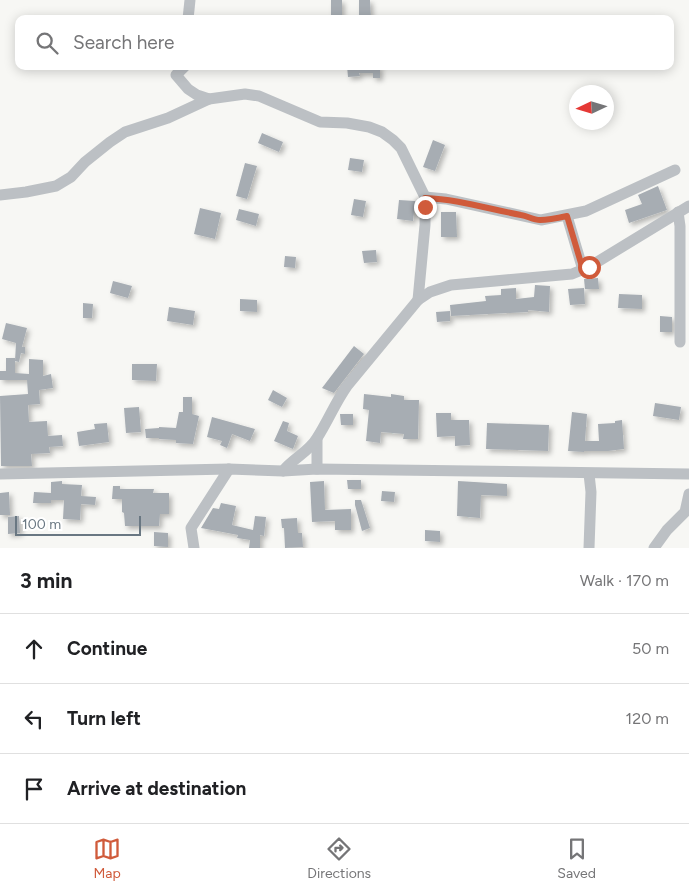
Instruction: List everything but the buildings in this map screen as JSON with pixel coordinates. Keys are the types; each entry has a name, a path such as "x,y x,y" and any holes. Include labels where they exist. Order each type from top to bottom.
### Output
{"street":[{"path":"188,15 190,0"},
{"path":"181,70 176,75 188,89 208,99"},
{"path":"0,195 56,186 71,177 85,162 125,132 168,118 208,99 245,94 259,96 320,122 348,123 369,127 382,132 401,148 425,198 425,225 418,300"},
{"path":"425,198 446,199 541,220 586,211 675,170"},
{"path":"283,471 290,461 301,455 317,439 347,386 418,300 430,292 451,285 572,274 583,270 689,206"},
{"path":"678,212 680,226 680,342"},
{"path":"567,216 583,270"},
{"path":"316,469 317,439"},
{"path":"194,548 191,528 229,469"},
{"path":"0,474 229,469 689,474"},
{"path":"589,474 591,492 589,548"},
{"path":"654,548 667,530 685,512 689,494"}],"route":[{"path":"425,207 425,198 446,199 533,219 541,220 567,216 583,270 589,267"}]}
